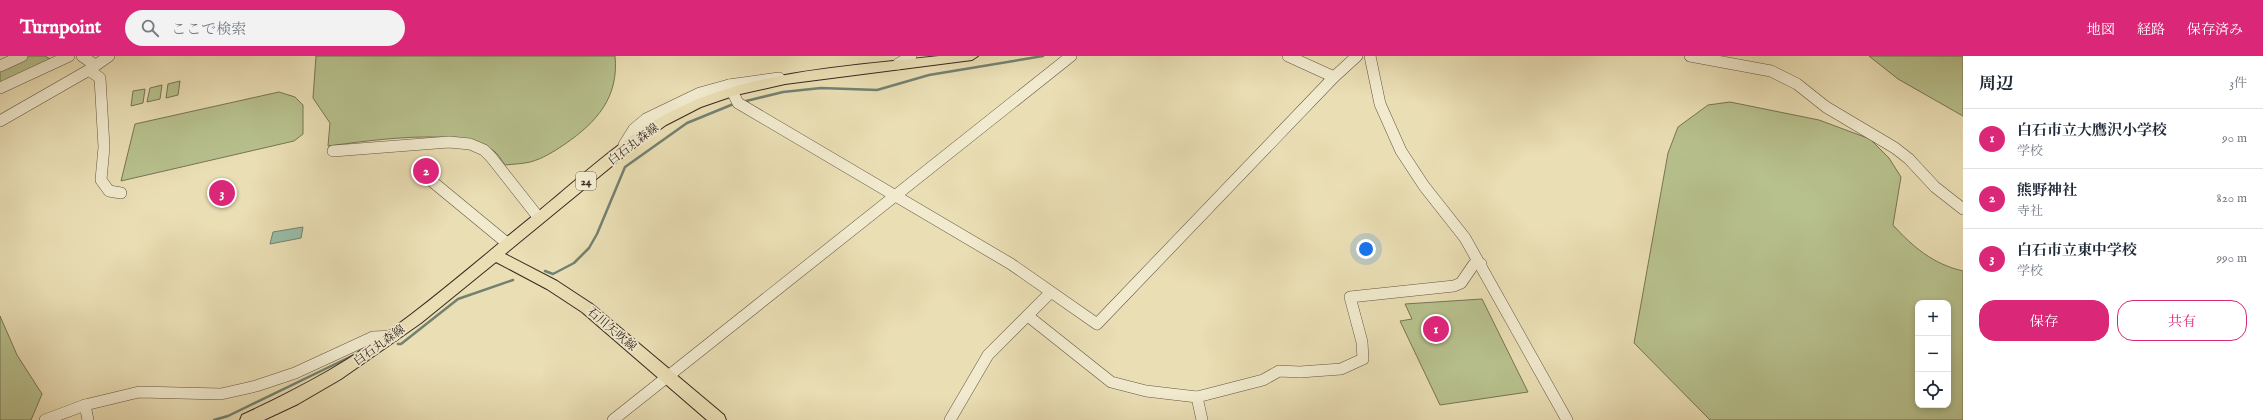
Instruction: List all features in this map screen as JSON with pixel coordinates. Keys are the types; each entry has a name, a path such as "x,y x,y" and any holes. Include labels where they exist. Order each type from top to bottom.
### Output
{"main road":[{"name":"白石丸森線","path":"248,420 324,382 394,336 627,147 670,118 696,105 783,80 898,64 972,56"},
{"name":"石川矢吹線","path":"494,255 552,285 587,308 718,420"}],"street":[{"path":"0,66 22,56"},
{"path":"0,88 69,56"},
{"path":"82,56 100,78 104,147 101,180 109,191 121,193"},
{"path":"0,121 92,68 109,56"},
{"path":"898,64 911,56"},
{"path":"614,420 1071,56"},
{"path":"1288,56 1334,78"},
{"path":"734,95 1011,264 1050,293 1097,324 1357,56"},
{"path":"1370,56 1372,75 1391,131 1417,178 1464,236 1567,420"},
{"path":"1690,56 1728,61 1771,71 1797,84 1826,107 1895,148 1909,159 1935,188 1963,208"},
{"path":"333,151 449,142 470,144 484,150 491,157 539,218"},
{"path":"428,178 508,244"},
{"path":"1028,316 1111,382 1146,391 1197,397 1263,380 1279,371 1300,372 1340,369 1363,359 1362,342 1350,297 1454,286 1461,283 1474,264 1481,264"},
{"path":"950,420 988,355 1050,293"},
{"path":"45,420 85,405 139,392 221,394 256,386 295,373 373,337 394,336"},
{"path":"1197,397 1202,420"},
{"path":"85,405 88,420"}],"shaded area":[{"path":"25,56 45,56 53,61 0,87 0,68"},
{"path":"316,56 615,56 615,71 613,84 604,107 587,127 565,144 544,157 527,163 505,165 494,151 479,143 460,139 414,137 328,146 330,123 313,98"},
{"path":"1869,56 1963,56 1963,116 1898,79"},
{"path":"180,81 178,95 166,98 168,84"},
{"path":"162,85 160,99 147,102 150,88"},
{"path":"145,89 143,103 131,106 133,91"},
{"path":"279,92 295,97 303,105 303,134 294,141 121,181 135,124"},
{"path":"1730,102 1819,120 1870,139 1889,158 1901,177 1893,225 1924,254 1942,264 1963,271 1963,420 1710,420 1634,343 1668,153 1678,127 1708,105"},
{"path":"303,227 301,238 270,244 273,232"},
{"path":"1482,299 1528,392 1440,405 1400,321 1412,319 1405,304"},
{"path":"0,316 17,355 42,394 31,420 0,420"}],"waterway":[{"path":"742,102 783,92 821,88 877,90 929,75 1043,56"},
{"path":"545,271 553,274 574,263 589,248 597,234 625,167 687,123 736,103"},
{"path":"398,344 401,344 458,299 513,280"},
{"path":"214,420 228,416 356,354"}],"place":[{"name":"熊野神社","path":"426,171"},
{"name":"白石市立東中学校","path":"222,193"},
{"name":"白石市立大鷹沢小学校","path":"1436,329"}]}
